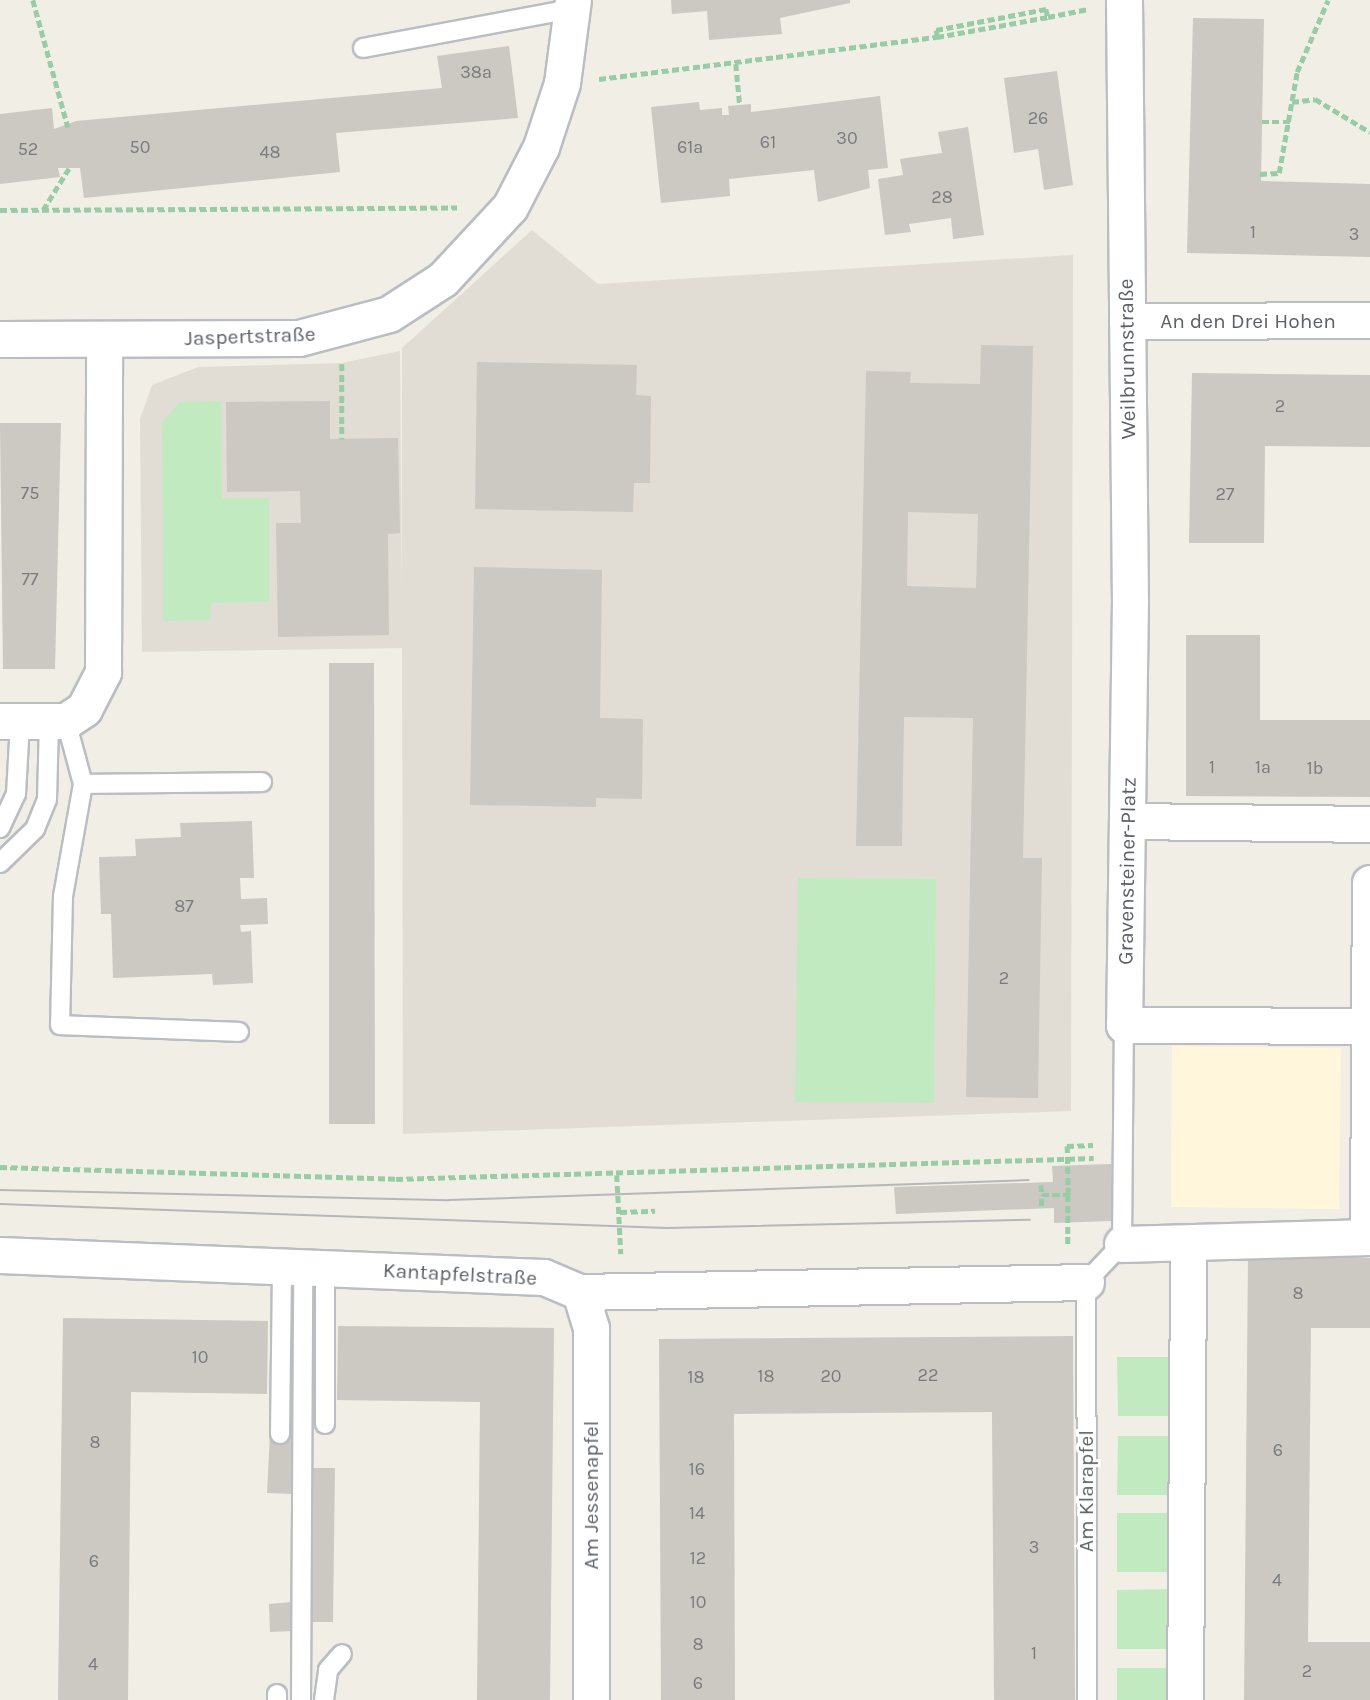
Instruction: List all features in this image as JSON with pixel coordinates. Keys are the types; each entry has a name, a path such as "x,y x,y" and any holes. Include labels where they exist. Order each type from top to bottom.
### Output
{"street":[{"name":"Jaspertstraße","path":"0,339 299,338 341,332 389,314 443,279 510,208 541,147 562,83 573,4"},
{"name":"Weilbrunnstraße","path":"1124,11 1130,717"},
{"name":"An den Drei Hohen","path":"1127,321 1370,320"},
{"path":"34,723 85,709 103,673 104,339"},
{"name":"Gravensteiner-Platz","path":"1124,1025 1130,717"},
{"path":"1128,821 1370,824"},
{"path":"1122,1244 1369,1237 1370,883"},
{"path":"1124,1025 1369,1048"},
{"path":"1185,1700 1188,1243"},
{"name":"Kantapfelstraße","path":"0,1255 544,1277 580,1292 621,1289 1086,1282"},
{"name":"Am Jessenapfel","path":"580,1292 591,1328 591,1700"}],"lane":[{"path":"363,48 573,4"},
{"path":"34,723 83,784 63,896 61,1024 239,1032"},
{"path":"0,828 16,794 34,723"},
{"path":"0,863 36,830 47,799 34,723"},
{"path":"83,784 262,782"},
{"path":"1086,1282 1122,1244 1118,1157 1124,1025"},
{"path":"303,1266 325,1423"},
{"path":"280,1434 303,1266"},
{"path":"301,1700 303,1266"},
{"name":"Am Klarapfel","path":"1086,1282 1087,1700"},
{"path":"324,1700 328,1671 342,1654"}],"path":[{"path":"33,0 68,127"},
{"path":"1260,174 1279,173 1291,122 1292,102 1328,0"},
{"path":"562,83 736,64 937,37 1096,8 1124,11"},
{"path":"736,64 740,106"},
{"path":"1292,102 1315,99 1370,132"},
{"path":"1262,122 1291,122"},
{"path":"42,210 69,168"},
{"path":"0,210 510,208"},
{"path":"341,332 342,439"},
{"path":"0,1167 396,1179 617,1175 1067,1159 1118,1157 1112,1145 1067,1146 1067,1159 1068,1195"},
{"path":"617,1175 621,1289"},
{"path":"1041,1185 1041,1195"},
{"path":"620,1212 655,1211"}],"shaded area":[{"path":"532,230 598,284 1073,255 1071,1111 403,1134 402,648 142,652 140,419 152,385 198,367 342,363 400,351 402,596 402,348"},
{"path":"1172,1046 1341,1048 1339,1209 1171,1207"}],"green space":[{"path":"221,401 222,498 269,498 269,602 211,603 210,620 163,621 162,422 180,402"},
{"path":"798,878 936,879 934,1103 795,1102"},
{"path":"1117,1357 1174,1357 1174,1416 1118,1416"},
{"path":"1118,1436 1174,1436 1174,1495 1117,1495"},
{"path":"1117,1513 1174,1513 1174,1572 1117,1572"},
{"path":"1174,1589 1174,1649 1117,1649 1117,1590"},
{"path":"1117,1668 1173,1668 1173,1700 1117,1700"}],"building":[{"path":"671,0 850,0 850,3 780,18 782,34 709,40 707,11 672,14"},
{"path":"1193,18 1264,19 1261,181 1370,184 1370,257 1187,253"},
{"path":"509,46 518,118 336,133 340,172 84,198 80,168 58,168 60,177 0,184 0,114 52,108 54,129 76,121 442,88 437,56"},
{"path":"1057,71 1073,185 1044,190 1038,149 1014,153 1004,78"},
{"path":"880,96 888,168 868,170 870,188 818,202 814,170 729,179 730,196 661,203 651,107 699,102 700,110 722,108 722,115 729,115 728,106 751,104 751,112"},
{"path":"968,127 984,235 953,239 951,218 909,224 911,232 885,235 878,179 903,175 900,159 942,153 938,132"},
{"path":"981,345 1033,346 1023,858 1042,858 1038,1098 966,1097 973,718 904,717 902,846 856,846 866,371 911,372 910,383 980,384","holes":["908,512 978,514 976,588 907,586"]},
{"path":"477,362 637,365 636,395 651,396 650,483 634,483 633,512 475,509"},
{"path":"1192,373 1370,375 1370,447 1265,446 1264,543 1189,543"},
{"path":"330,401 330,439 398,438 400,533 388,534 389,635 278,637 276,523 301,523 300,491 227,492 226,402"},
{"path":"0,423 61,423 55,669 3,669"},
{"path":"474,567 602,570 600,718 643,719 642,799 596,798 596,807 470,805"},
{"path":"1186,635 1260,635 1260,720 1370,720 1370,797 1186,796"},
{"path":"329,663 374,663 375,1124 329,1124"},
{"path":"252,821 254,878 240,878 241,899 267,898 268,924 240,925 241,932 251,931 253,983 213,985 212,974 113,978 111,914 101,914 99,857 136,856 135,839 181,837 180,823"},
{"path":"1111,1164 1112,1221 1054,1223 1054,1208 896,1214 894,1187 1053,1182 1052,1166"},
{"path":"1248,1257 1370,1258 1370,1328 1311,1328 1308,1642 1370,1642 1370,1700 1244,1700"},
{"path":"63,1318 268,1321 267,1394 131,1392 128,1700 58,1700"},
{"path":"338,1326 554,1328 550,1700 477,1700 480,1402 337,1400"},
{"path":"1073,1336 1075,1700 994,1700 992,1412 734,1414 735,1700 661,1700 659,1339"},
{"path":"270,1434 294,1435 293,1494 267,1493"},
{"path":"311,1468 335,1468 333,1622 309,1622"},
{"path":"292,1602 294,1631 270,1632 269,1604"}],"tram line":[{"path":"0,1190 449,1200 1029,1180"},
{"path":"0,1204 667,1228 1030,1220"}]}
